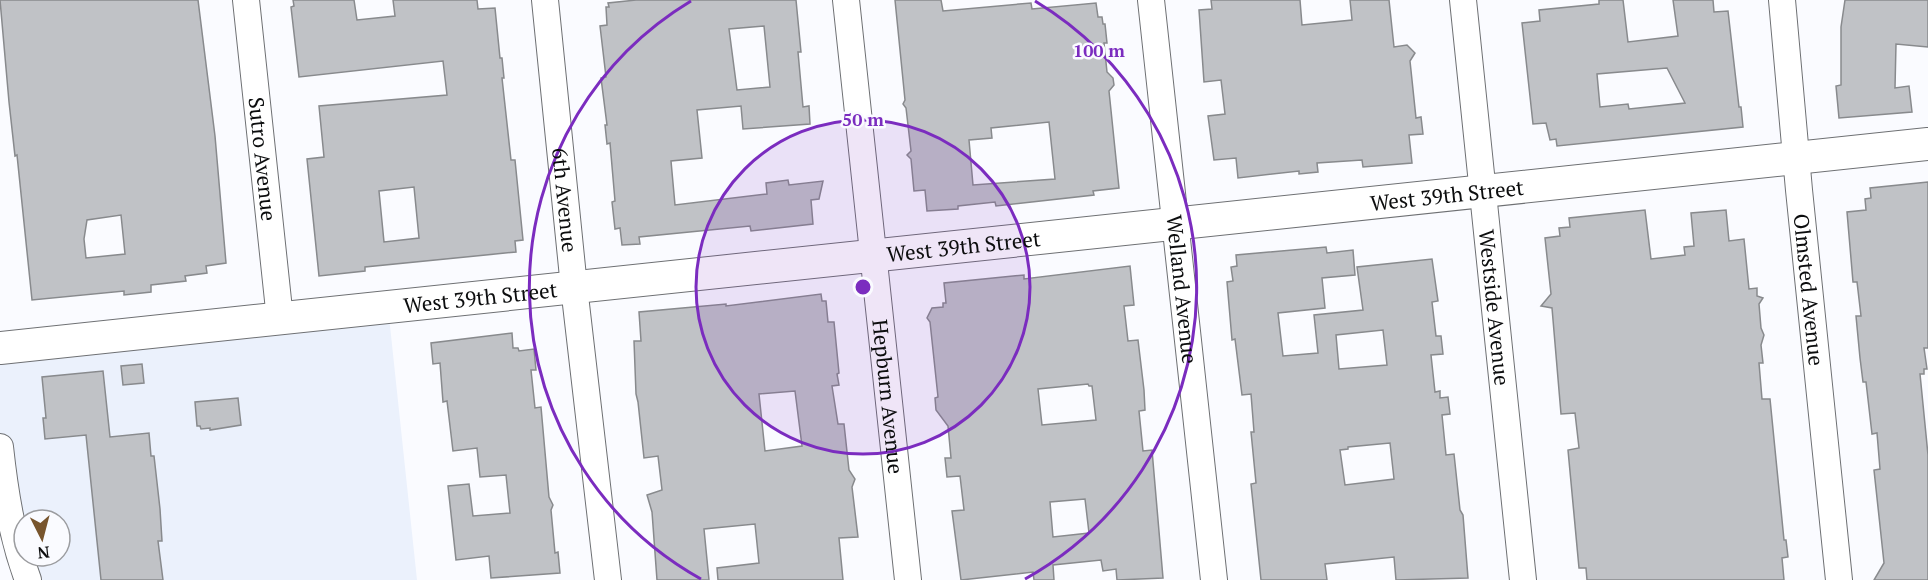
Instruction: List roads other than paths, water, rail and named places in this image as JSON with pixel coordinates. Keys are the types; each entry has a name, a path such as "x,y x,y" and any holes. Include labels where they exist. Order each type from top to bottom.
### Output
{"street":[{"name":"Sutro Avenue","path":"246,0 280,319"},
{"name":"6th Avenue","path":"545,0 574,287 608,580"},
{"name":"Hepburn Avenue","path":"846,0 908,580"},
{"name":"Welland Avenue","path":"1151,0 1214,580"},
{"name":"Westside Avenue","path":"1463,0 1523,580"},
{"name":"Olmsted Avenue","path":"1782,0 1839,580"},
{"name":"West 39th Street","path":"0,348 1928,144"},
{"path":"0,447 6,503 28,580"}]}
